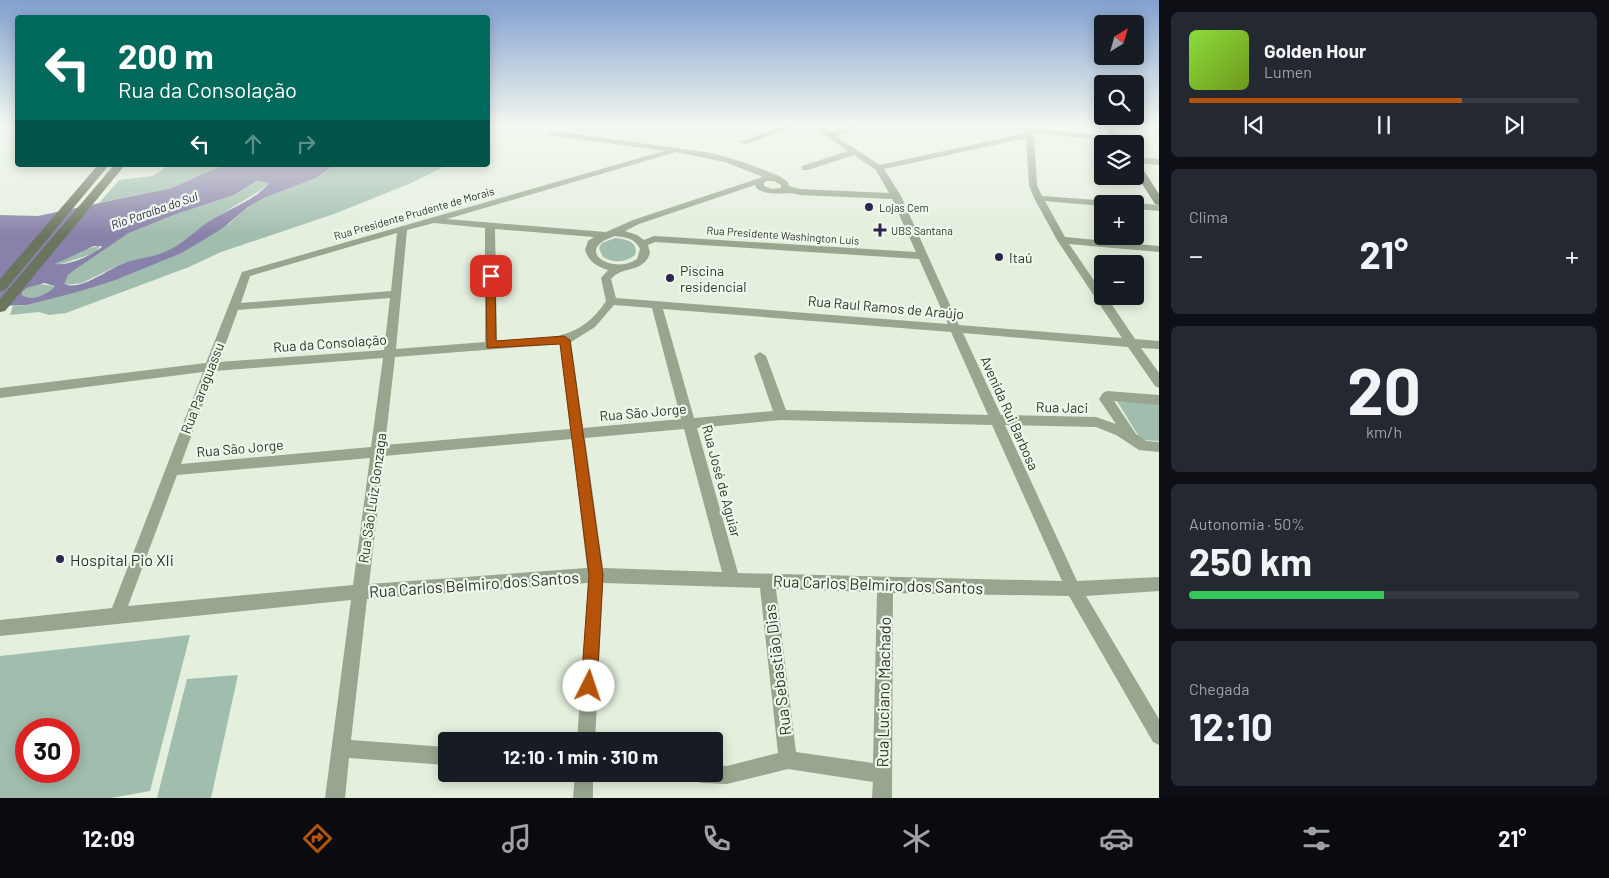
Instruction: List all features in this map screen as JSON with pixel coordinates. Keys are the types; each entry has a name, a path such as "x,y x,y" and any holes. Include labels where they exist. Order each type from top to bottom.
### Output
{"main road":[{"path":"0,287 102,167"},
{"path":"0,308 118,167"},
{"path":"1144,179 1159,202"}],"street":[{"name":"Rua Presidente Prudente de Morais","path":"246,274 636,161"},
{"path":"737,161 783,182 786,188"},
{"path":"805,168 826,161"},
{"name":"Avenida Rui Barbosa","path":"869,161 879,168 896,196 1073,589 1159,736"},
{"path":"879,168 906,161"},
{"path":"1034,161 1033,184 1062,240 1159,383"},
{"path":"611,301 604,272 590,254 589,247 594,240 636,222 736,188 772,178"},
{"path":"761,180 759,184 766,191"},
{"path":"736,188 778,192 786,188 800,192 896,196"},
{"path":"1039,198 1094,203"},
{"path":"1144,207 1159,208"},
{"path":"427,221 609,234 639,241"},
{"path":"604,272 616,268 627,268 638,264 644,258 646,250 639,241 636,222"},
{"path":"490,225 491,346"},
{"name":"Rua São Luiz Gonzaga","path":"335,798 404,227"},
{"name":"Rua Presidente Washington Luis","path":"639,241 654,239 922,256"},
{"path":"1062,240 1159,249"},
{"name":"Rua Paraguassu","path":"117,614 174,470 210,367 246,274"},
{"path":"234,307 396,294"},
{"name":"Rua da Consolação","path":"0,394 210,367 564,340 587,329 602,315 611,301"},
{"name":"Rua Raul Ramos de Araújo","path":"611,301 1159,345"},
{"name":"Rua José de Aguiar","path":"656,304 732,580"},
{"path":"564,340 596,575 587,732"},
{"path":"760,356 781,415"},
{"path":"1133,438 1105,399 1107,396 1159,400"},
{"path":"1096,422 1109,415 1110,407"},
{"name":"Rua São Jorge","path":"174,470 781,415 996,421"},
{"name":"Rua Jaci","path":"996,421 1096,422 1111,426 1144,446 1159,447"},
{"name":"Rua Carlos Belmiro dos Santos","path":"0,628 117,614 359,592 596,575 767,580 885,586 1073,589 1159,584"},
{"name":"Rua Sebastião Dias","path":"767,580 788,760"},
{"name":"Rua Luciano Machado","path":"882,798 885,586"},
{"path":"340,748 438,755"},
{"path":"723,775 788,760 882,774"},
{"path":"583,798 584,782"}],"green space":[{"path":"166,167 219,167 171,188 99,203 119,180 153,176"},
{"path":"331,167 443,167 409,184 334,214 221,252 189,267 66,313 49,315 39,312 10,315 13,306 27,305 116,280 182,253 230,223 248,207 264,198 316,178"},
{"path":"257,181 269,183 261,190 208,222 191,237 172,249 162,254 123,263 82,283 63,284 68,275 129,233 174,215 234,195"},
{"path":"615,238 631,242 635,247 635,255 627,260 619,261 603,257 599,248 602,243"},
{"path":"101,245 95,253 58,265 55,264 81,251"},
{"path":"39,284 55,286 49,292 40,296 23,297 22,292"},
{"path":"1117,401 1159,404 1159,441 1141,440"},
{"path":"190,635 150,791 111,798 0,798 0,656"},
{"path":"238,675 211,798 157,798 187,679"}],"water":[{"name":"Rio Paraíba do Sul","path":"219,167 331,167 316,178 264,198 248,207 223,228 182,253 116,280 77,292 27,305 0,306 0,215 38,216 171,188","holes":["257,181 269,183 249,200 208,222 171,249 160,254 127,262 79,285 71,286 64,284 68,275 129,233 174,215 234,195","94,246 102,247 79,260 55,264","44,283 55,286 44,294 35,297 30,298 22,295 22,292 27,288"]}],"place":[{"name":"Lojas Cem","path":"869,207"},
{"name":"UBS Santana","path":"880,230"},
{"name":"Itaú","path":"999,257"},
{"name":"Piscina residencial","path":"670,278"},
{"name":"Hospital Pio XIi","path":"60,559"}],"route":[{"path":"491,276 491,346 564,340 596,575 589,686"}]}
